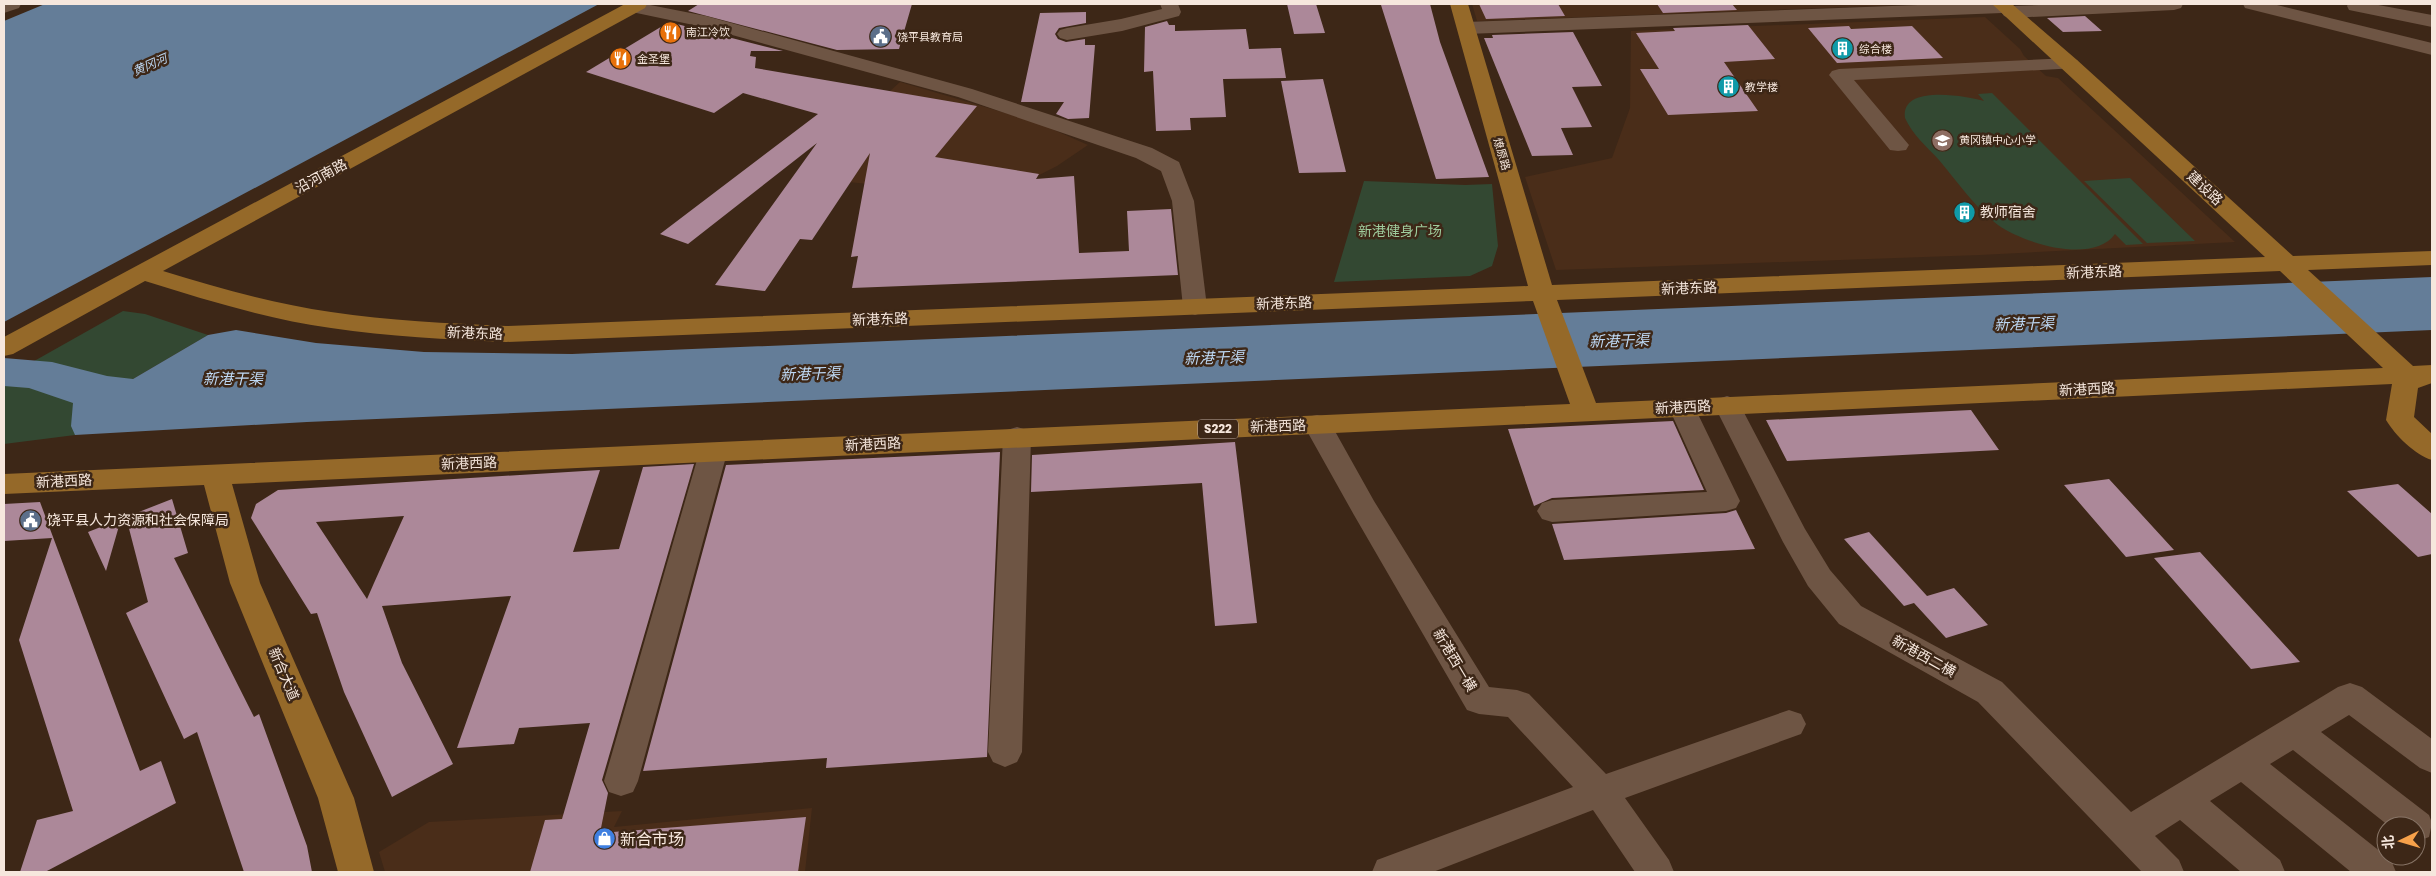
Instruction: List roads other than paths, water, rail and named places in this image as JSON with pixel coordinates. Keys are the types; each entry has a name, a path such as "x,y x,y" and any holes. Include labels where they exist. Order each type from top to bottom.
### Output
{"main road":[{"name":"燎原路","path":"1459,4 1545,299 1576,380 1586,412"},
{"name":"沿河南路","path":"4,348 636,5"},
{"name":"建设路","path":"2005,8 2070,64 2287,264 2420,374 2432,390"},
{"name":"新港东路","path":"143,273 232,300 328,320 381,328 506,334 1195,307 1545,299 2432,258"},
{"name":"新港西路","path":"4,484 2420,374"},
{"path":"2420,374 2400,420 2432,450"},
{"name":"新合大道","path":"215,474 245,583 336,798 356,872"}],"street":[{"path":"4,7 12,4"},
{"path":"1067,34 1122,25 1172,12 1169,4"},
{"path":"1466,28 2005,8 2174,4"},
{"path":"2252,4 2432,49"},
{"path":"636,5 706,22 965,93 1144,153 1171,167 1183,201 1195,307"},
{"path":"2355,29 2357,5 2432,22"},
{"path":"1898,145 1839,75 2070,64"},
{"name":"新港西二横","path":"1727,405 1810,564 1819,578 1850,615 1990,692 2166,872"},
{"path":"1552,511 1726,501 1682,408"},
{"name":"新港西一横","path":"1317,424 1364,508 1479,700 1517,704 1600,792 1656,872"},
{"path":"1006,752 1017,437"},
{"path":"621,781 713,453"},
{"path":"2128,833 2350,697 2432,758"},
{"path":"1390,872 1600,792 1789,724"},
{"path":"2294,731 2403,816"},
{"path":"2243,763 2378,872"},
{"path":"2183,800 2267,872"}],"water":[{"name":"黄冈河","path":"45,4 599,4 4,322 4,21"},
{"name":"新港干渠","path":"2432,277 2432,330 307,422 75,435 71,426 73,403 29,388 4,386 4,358 52,362 107,376 133,379 208,335 236,330 316,343 424,352 572,354"}],"place":[{"name":"南江冷饮","path":"670,32"},
{"name":"饶平县教育局","path":"881,37"},
{"name":"综合楼","path":"1843,49"},
{"name":"金圣堡","path":"621,59"},
{"name":"教学楼","path":"1729,87"},
{"name":"黄冈镇中心小学","path":"1943,140"},
{"name":"教师宿舍","path":"1964,212"},
{"name":"饶平县人力资源和社会保障局","path":"31,520"},
{"name":"新合市场","path":"604,839"}],"park label":[{"name":"新港健身广场","path":"1400,231"}]}
